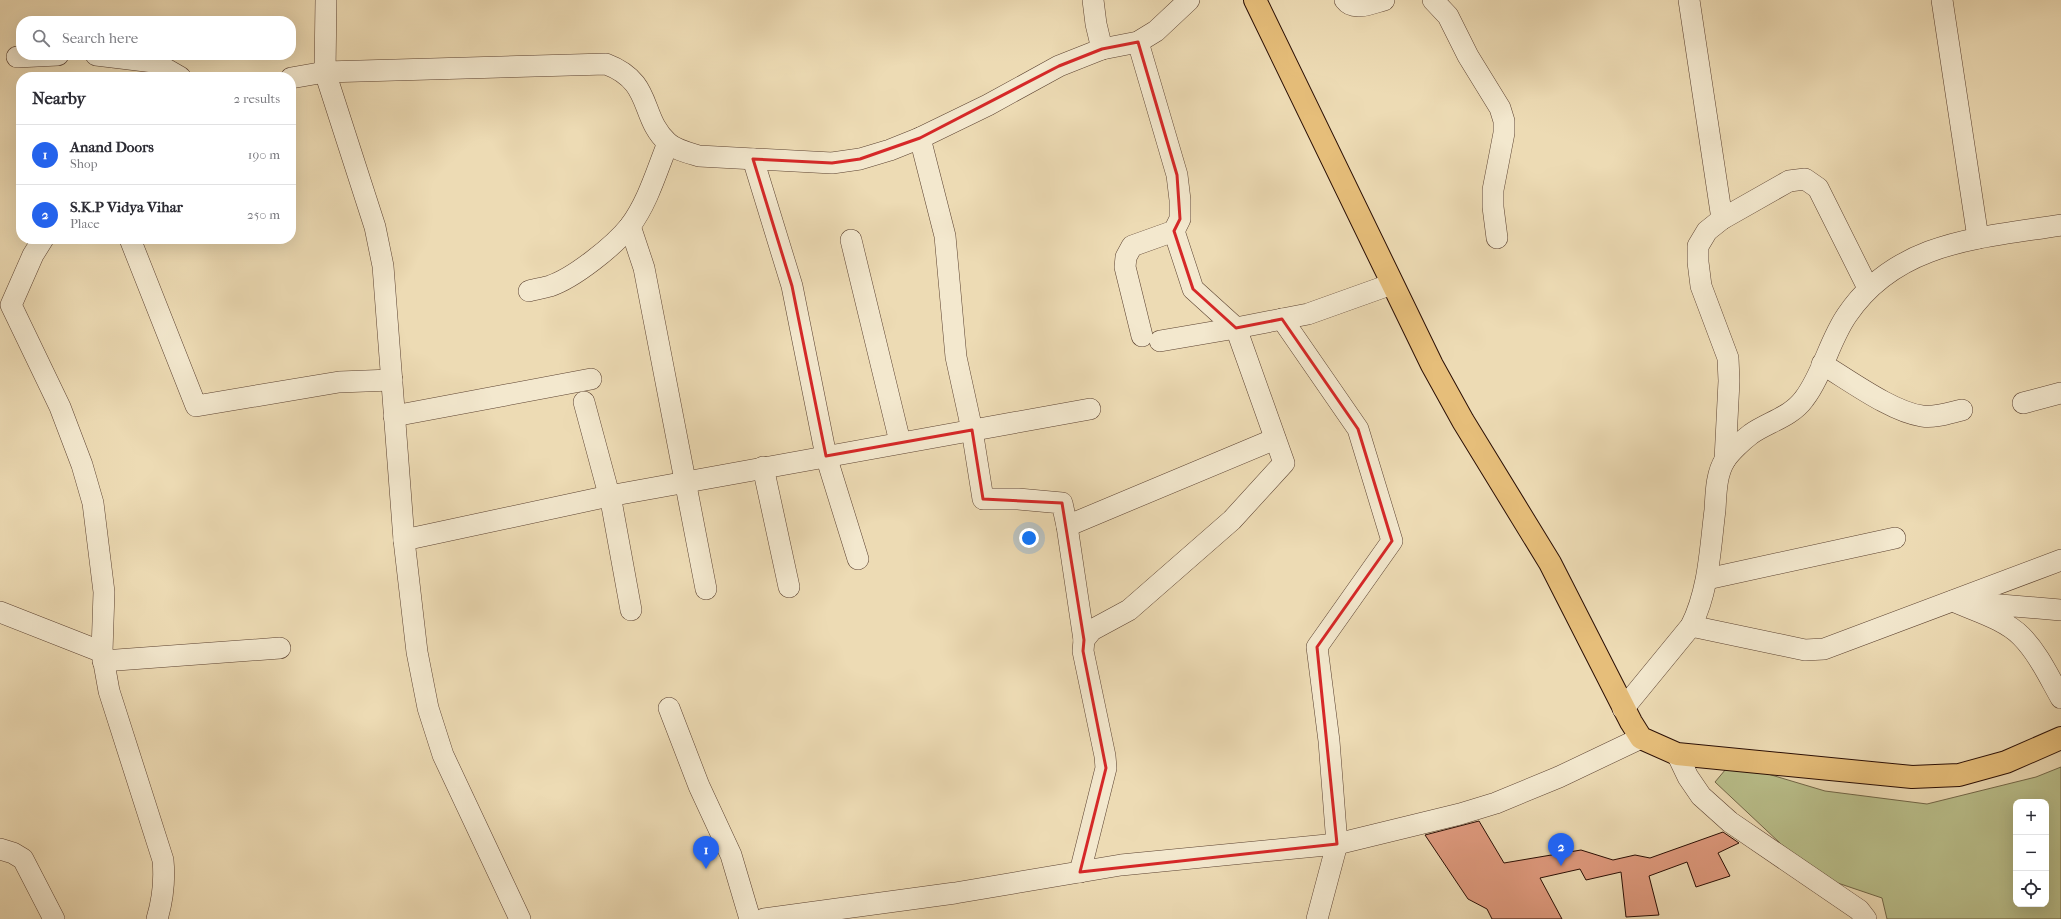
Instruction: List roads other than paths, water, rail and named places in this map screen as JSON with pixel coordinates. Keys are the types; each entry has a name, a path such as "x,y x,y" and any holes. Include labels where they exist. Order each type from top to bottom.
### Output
{"main road":[{"path":"1255,0 1432,365 1463,421 1550,563 1624,709 1641,738 1677,754 1912,777 1959,775 2006,762 2061,738"}],"street":[{"path":"326,0 326,72 377,235 383,266 404,540 417,652 428,708 443,755 520,919"},
{"path":"1093,0 1096,24 1102,49"},
{"path":"296,77 326,72 606,64 618,68 633,80 644,97 656,128 668,143 684,151 699,156 832,163 860,159 920,138 988,105 1059,66 1102,49 1138,42 1156,31 1188,0"},
{"path":"1345,0 1348,4 1356,7 1384,0"},
{"path":"1432,0 1448,16 1468,56 1500,108 1504,121 1504,133 1493,190 1494,218 1497,238"},
{"path":"1689,0 1722,219"},
{"path":"1942,0 1978,238"},
{"path":"1138,42 1177,175 1180,200 1180,219 1174,231 1132,246 1126,256 1125,267 1151,338 1236,328 1308,314 1392,284"},
{"path":"137,60 154,62 171,72"},
{"path":"920,138 945,236 956,357 972,430 983,499 1018,498 1062,503 1067,526 1084,640 1083,651 1105,756 1106,768 1080,872"},
{"path":"529,291 550,286 566,278 602,253 630,226 646,196 668,143"},
{"path":"753,159 792,286 826,456 858,559"},
{"path":"1624,709 1691,626 1699,611 1707,579 1718,480 1725,460 1729,381 1728,358 1701,286 1698,246 1707,231 1722,219 1789,181 1805,179 1818,188 1868,288"},
{"path":"1725,460 1750,434 1788,414 1804,400 1846,316 1868,288 1900,264 1934,248 1978,238 2061,225"},
{"path":"630,226 644,268 706,589"},
{"path":"1084,640 1092,630 1129,610 1232,520 1284,463 1236,328 1193,289 1174,231"},
{"path":"851,240 900,442"},
{"path":"40,244 33,255 11,305 60,407 82,465 93,503 104,592 102,657 109,691 120,728 163,860 165,881 157,919"},
{"path":"132,244 196,406 334,383 392,380"},
{"path":"1282,319 1358,429 1392,541 1317,647 1329,741 1337,844 1317,919"},
{"path":"1822,364 1891,405 1907,412 1923,416 1962,410"},
{"path":"394,416 591,379"},
{"path":"2023,403 2061,393"},
{"path":"584,402 609,496 631,610"},
{"path":"404,540 686,481 1090,409"},
{"path":"1067,526 1275,439"},
{"path":"763,467 789,587"},
{"path":"1707,579 1895,538"},
{"path":"1691,626 1811,650 1842,643 2061,560"},
{"path":"1953,601 2061,610"},
{"path":"1953,601 2001,623 2021,636 2035,654 2061,698"},
{"path":"0,612 102,657 280,648"},
{"path":"669,708 699,786 731,855 750,919"},
{"path":"764,919 955,893 1121,865 1337,844 1496,804 1641,738"},
{"path":"1677,754 1688,777 1701,796 1730,822 1859,910 1866,919"},
{"path":"2,845 23,859 54,919"}],"place":[{"name":"S.K.P Vidya Vihar","path":"1561,866"},
{"name":"Anand Doors","path":"706,869"}]}
